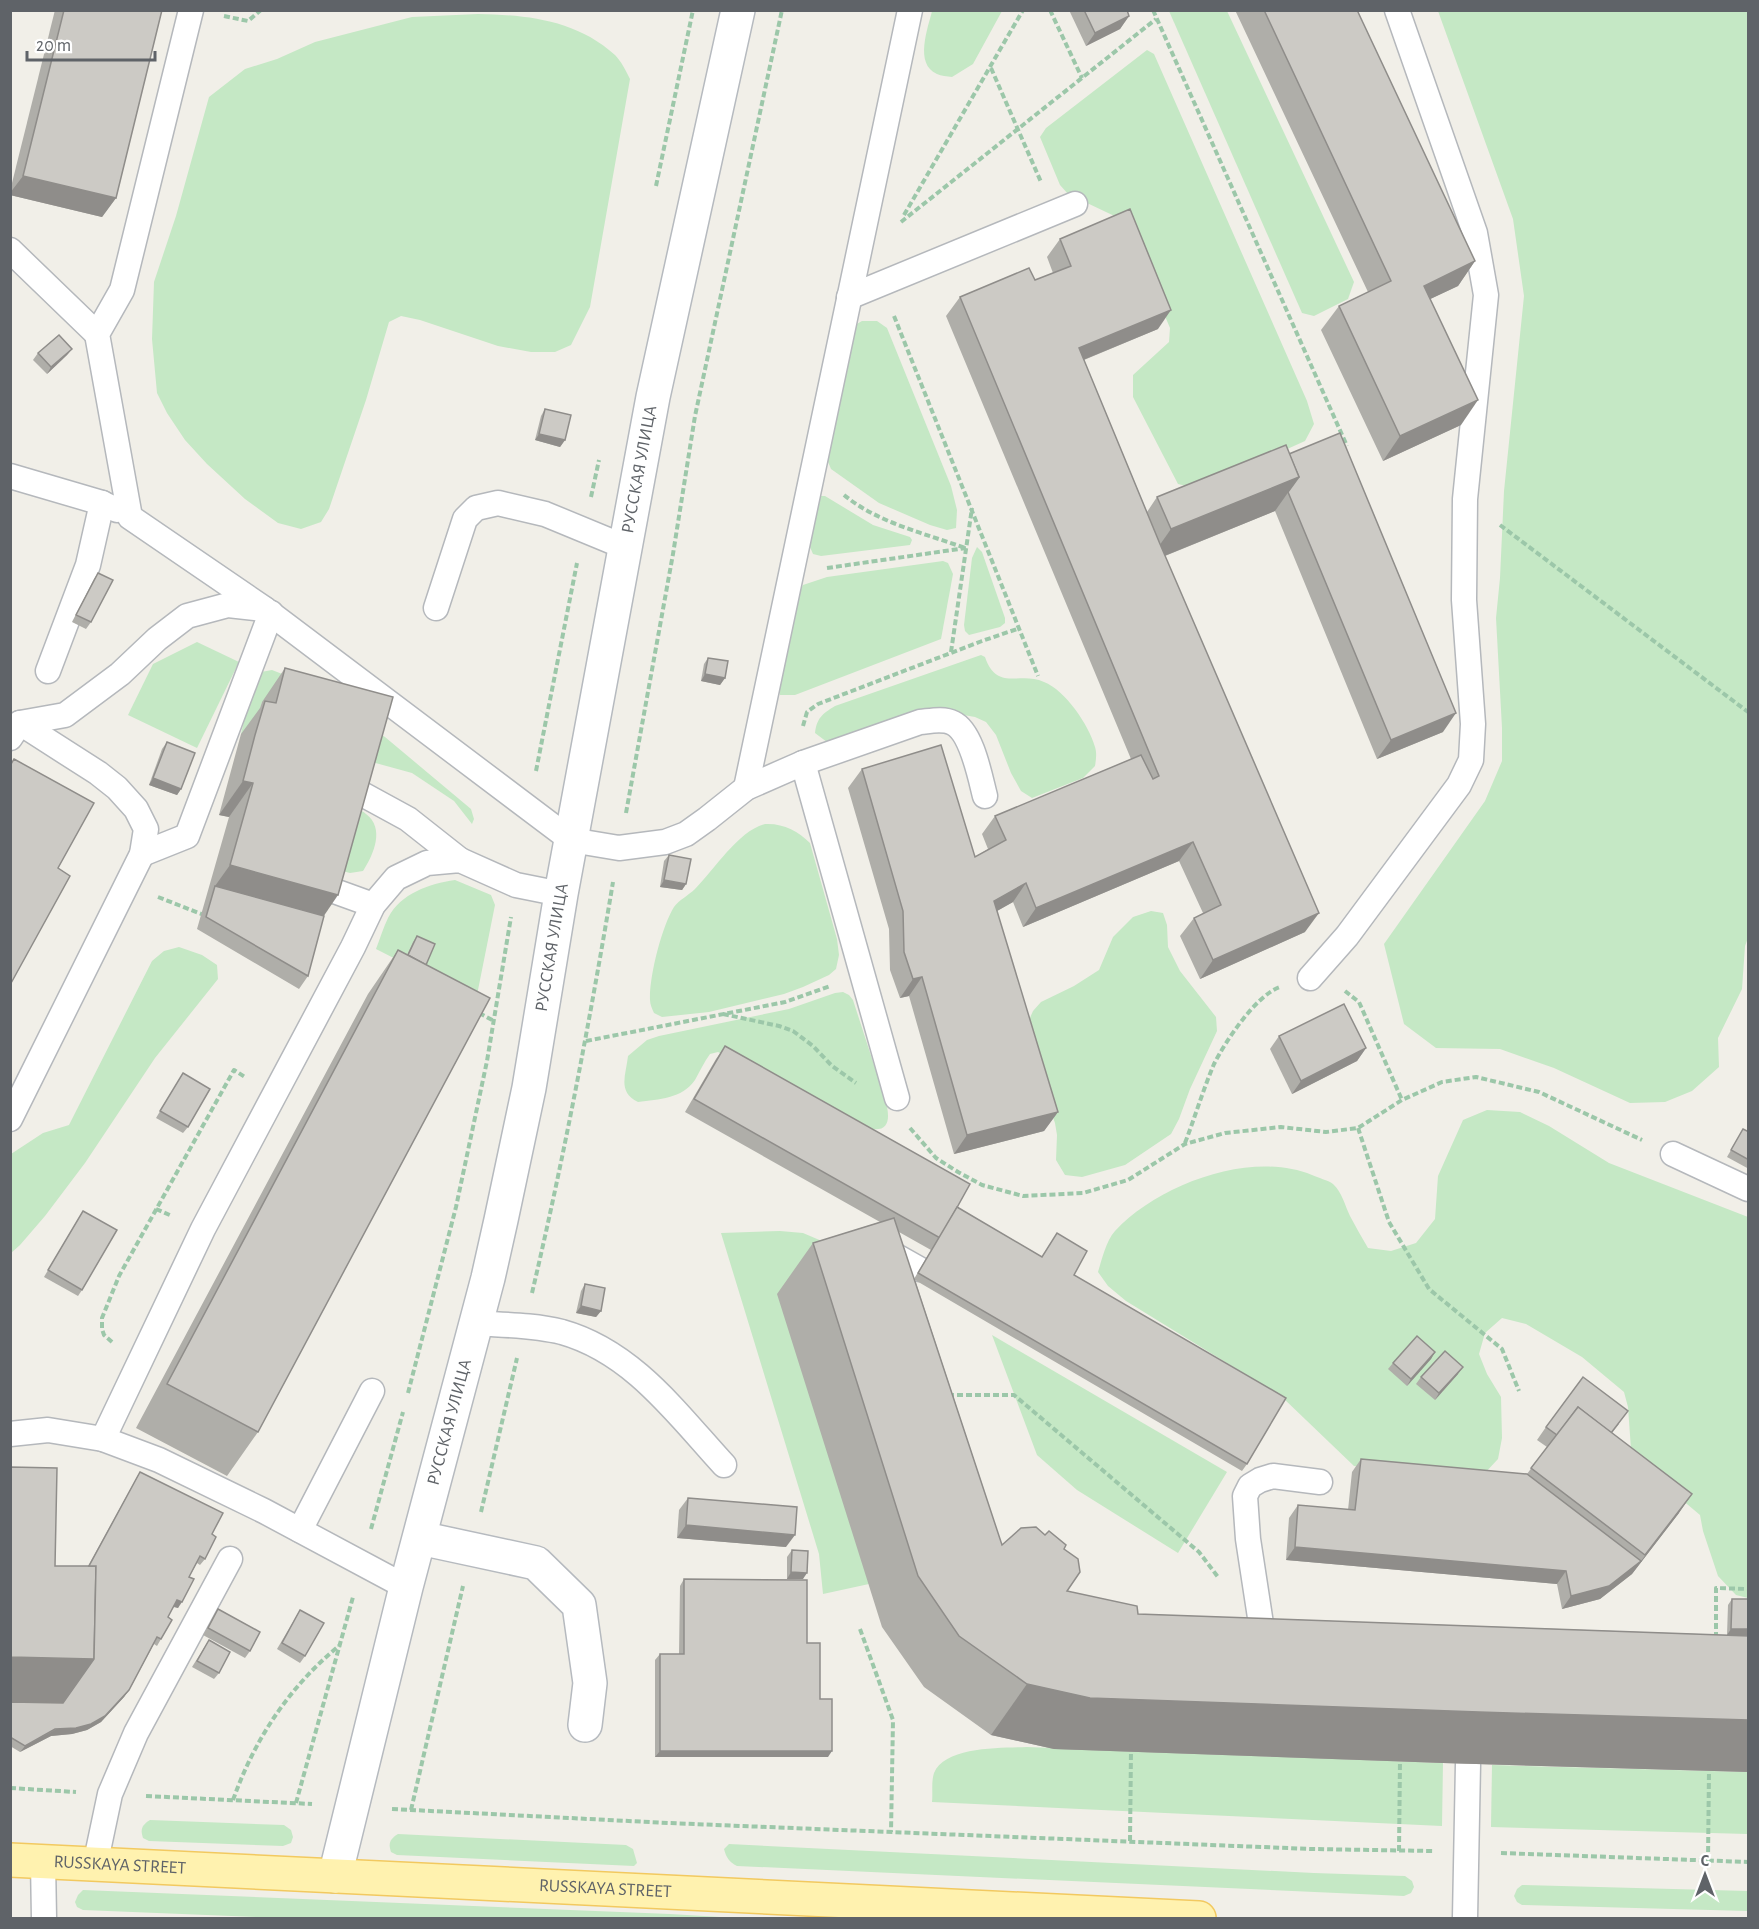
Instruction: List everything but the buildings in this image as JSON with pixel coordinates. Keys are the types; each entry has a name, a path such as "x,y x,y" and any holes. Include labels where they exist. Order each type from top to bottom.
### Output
{"main road":[{"name":"RUSSKAYA STREET","path":"10,1860 1199,1918"}],"street":[{"name":"РУССКАЯ УЛИЦА","path":"335,1876 406,1587 488,1278 501,1220 529,1088 561,894 653,397 738,10"},
{"path":"420,1538 536,1563 579,1605 590,1683 585,1725"}],"lane":[{"path":"97,334 122,290 191,10"},
{"path":"746,788 910,10"},
{"path":"1310,978 1347,936 1460,786 1471,760 1473,724 1464,600 1465,499 1486,295 1475,233 1397,10"},
{"path":"849,297 1075,204"},
{"path":"10,250 97,334 130,517"},
{"path":"10,476 102,503 130,517 269,611 571,840 619,848 665,842 686,834 746,788 803,763 920,722 939,720 954,723 965,734 985,796"},
{"path":"48,671 88,565 102,503"},
{"path":"436,608 465,519 476,508 498,503 545,514 625,547"},
{"path":"15,731 64,715 120,674 157,639 188,616 228,605 269,611"},
{"path":"142,854 187,836 269,611"},
{"path":"10,1119 142,854 146,829 136,809 117,788 98,773 15,731"},
{"path":"803,763 897,1098"},
{"path":"353,789 408,819 460,860 516,885 561,894"},
{"path":"103,1439 203,1229 353,947 373,905 396,878 427,863 460,860"},
{"path":"326,888 373,905"},
{"path":"1673,1154 1749,1189"},
{"path":"870,1242 920,1269"},
{"path":"475,1323 524,1326 560,1332 600,1347 641,1376 724,1465"},
{"path":"300,1530 372,1391"},
{"path":"10,1434 48,1430 103,1439 159,1460 264,1510 406,1587"},
{"path":"1263,1637 1248,1539 1245,1496 1250,1486 1273,1476 1320,1482"},
{"path":"95,1865 110,1794 136,1733 230,1559"},
{"path":"1465,1918 1468,1764"},
{"path":"43,1862 44,1918"}],"path":[{"path":"248,21 261,10"},
{"path":"411,1810 549,1221 586,1041 673,554 695,416 782,10"},
{"path":"1023,10 898,225 1156,19"},
{"path":"1050,10 1082,78"},
{"path":"1153,10 1347,446"},
{"path":"990,67 1038,175"},
{"path":"882,284 1038,676"},
{"path":"813,469 852,501 874,514 906,528 966,548"},
{"path":"1465,499 1749,712"},
{"path":"951,653 972,508"},
{"path":"791,573 966,548"},
{"path":"803,763 803,723 807,712 818,704 1020,628"},
{"path":"127,884 211,919"},
{"path":"586,1041 785,1002 862,975"},
{"path":"1185,1144 1215,1063 1244,1017 1269,991 1310,978 1336,984 1359,1002 1402,1100"},
{"path":"475,1011 494,1021"},
{"path":"723,1014 779,1026 805,1038 832,1066 848,1078 883,1097 897,1098 907,1124 936,1158 982,1185 1023,1196 1083,1193 1128,1180 1185,1144 1225,1133 1281,1127 1326,1132 1358,1128 1402,1100 1442,1082 1476,1077 1539,1092 1673,1154"},
{"path":"102,1318 119,1276 234,1070"},
{"path":"1358,1128 1389,1222 1429,1289 1503,1349 1519,1391"},
{"path":"944,1395 1014,1395 1199,1552 1220,1580"},
{"path":"1716,1640 1716,1588 1749,1588"},
{"path":"860,1629 894,1720 891,1832"},
{"path":"233,1800 251,1754 273,1718 306,1675 341,1644"},
{"path":"1130,1842 1131,1751"},
{"path":"1399,1851 1400,1761"},
{"path":"1708,1861 1709,1771"},
{"path":"10,1788 668,1823 1130,1842 1749,1862"}],"green space":[{"path":"932,10 1002,11 973,64 952,77 937,74 926,62 924,45"},
{"path":"1169,11 1227,11 1354,282 1348,299 1314,316 1302,313"},
{"path":"1438,11 1748,11 1748,938 1745,946 1742,989 1718,1038 1719,1067 1692,1091 1665,1102 1630,1103 1554,1068 1500,1049 1436,1048 1404,1024 1384,944 1485,801 1502,761 1496,618 1504,491 1524,296 1513,219"},
{"path":"478,14 533,18 568,27 600,43 615,55 630,79 590,307 571,345 555,352 531,352 498,346 401,316 389,322 366,400 329,509 321,522 301,529 278,523 245,499 207,464 185,440 157,393 152,339 154,282 176,216 209,97 245,69 277,59 315,42 412,17"},
{"path":"1147,50 1154,54 1307,401 1314,424 1305,441 1199,489 1178,484 1133,397 1133,375 1169,342 1170,328 1125,221 1068,194 1060,185 1040,137 1046,128"},
{"path":"862,321 877,321 887,328 951,486 957,510 956,528 947,530 930,525 879,503 831,469 826,457 855,325"},
{"path":"821,496 825,496 873,525 910,537 912,540 910,545 821,556 813,554 810,547"},
{"path":"977,547 982,552 1005,623 1000,627 969,635 964,625 972,558"},
{"path":"943,561 948,563 953,574 941,639 795,695 780,695 778,686 798,595 803,585 827,577"},
{"path":"197,642 239,662 197,748 128,715 153,664"},
{"path":"981,655 985,657 996,674 1003,677 1035,679 1044,682 1068,700 1082,719 1096,749 1095,766 1083,778 1032,798 1021,791 996,735 986,722 975,717 952,713 827,742 815,733 821,717 835,706"},
{"path":"272,670 290,677 385,737 471,809 474,819 472,824 454,801 412,773 361,759 262,702 252,737 241,734 254,679 261,672"},
{"path":"348,806 360,810 372,820 376,834 374,849 363,871 350,873 331,868"},
{"path":"765,824 790,829 810,843 837,939 839,955 836,969 829,975 784,994 709,1012 662,1017 654,1013 651,1007 650,990 654,965 665,926 674,907 695,889 736,842 745,834"},
{"path":"455,880 491,895 495,905 476,1000 376,949 388,918 400,902 426,887"},
{"path":"1151,911 1163,913 1167,925 1168,947 1180,971 1216,1017 1217,1031 1171,1134 1125,1165 1082,1177 1065,1175 1056,1160 1055,1123 1029,1020 1041,1002 1074,986 1099,970 1113,937 1133,917"},
{"path":"179,947 202,955 217,965 218,979 155,1058 85,1163 45,1216 11,1253 11,1154 43,1133 69,1125 152,961 164,951"},
{"path":"843,992 853,1000 885,1099 888,1120 882,1128 870,1129 861,1126 718,1052 710,1054 695,1080 677,1095 638,1102 627,1093 624,1082 628,1056 647,1040 789,1009"},
{"path":"1487,1110 1520,1112 1549,1126 1609,1163 1748,1217 1748,1598 1736,1595 1718,1576 1700,1515 1643,1467 1631,1449 1628,1407 1624,1392 1582,1357 1526,1324 1502,1318 1485,1333 1479,1354 1487,1374 1501,1397 1502,1438 1498,1459 1484,1474 1464,1478 1354,1466 1282,1397 1126,1301 1108,1286 1098,1272 1112,1235 1134,1214 1181,1186 1234,1169 1288,1168 1328,1181 1341,1195 1368,1248 1391,1251 1416,1243 1435,1219 1438,1176 1463,1120"},
{"path":"780,1231 803,1233 843,1250 869,1584 823,1594 819,1554 721,1233"},
{"path":"992,1335 1227,1472 1178,1553 1077,1490 1037,1455"},
{"path":"1027,1747 1443,1763 1442,1826 932,1802 934,1773 940,1764 950,1758 975,1750"},
{"path":"1492,1765 1748,1772 1748,1834 1491,1827"},
{"path":"150,1820 284,1825 291,1830 293,1837 291,1843 283,1846 149,1841 143,1838 142,1830"},
{"path":"398,1834 626,1845 633,1849 637,1863 634,1866 397,1855 391,1852 390,1844"},
{"path":"729,1844 1405,1876 1412,1881 1414,1887 1411,1893 1404,1896 737,1866 730,1861 724,1849"},
{"path":"1522,1885 1748,1891 1748,1911 1522,1905 1514,1896"},
{"path":"83,1890 738,1918 279,1918 83,1910 77,1907 75,1902"}]}
